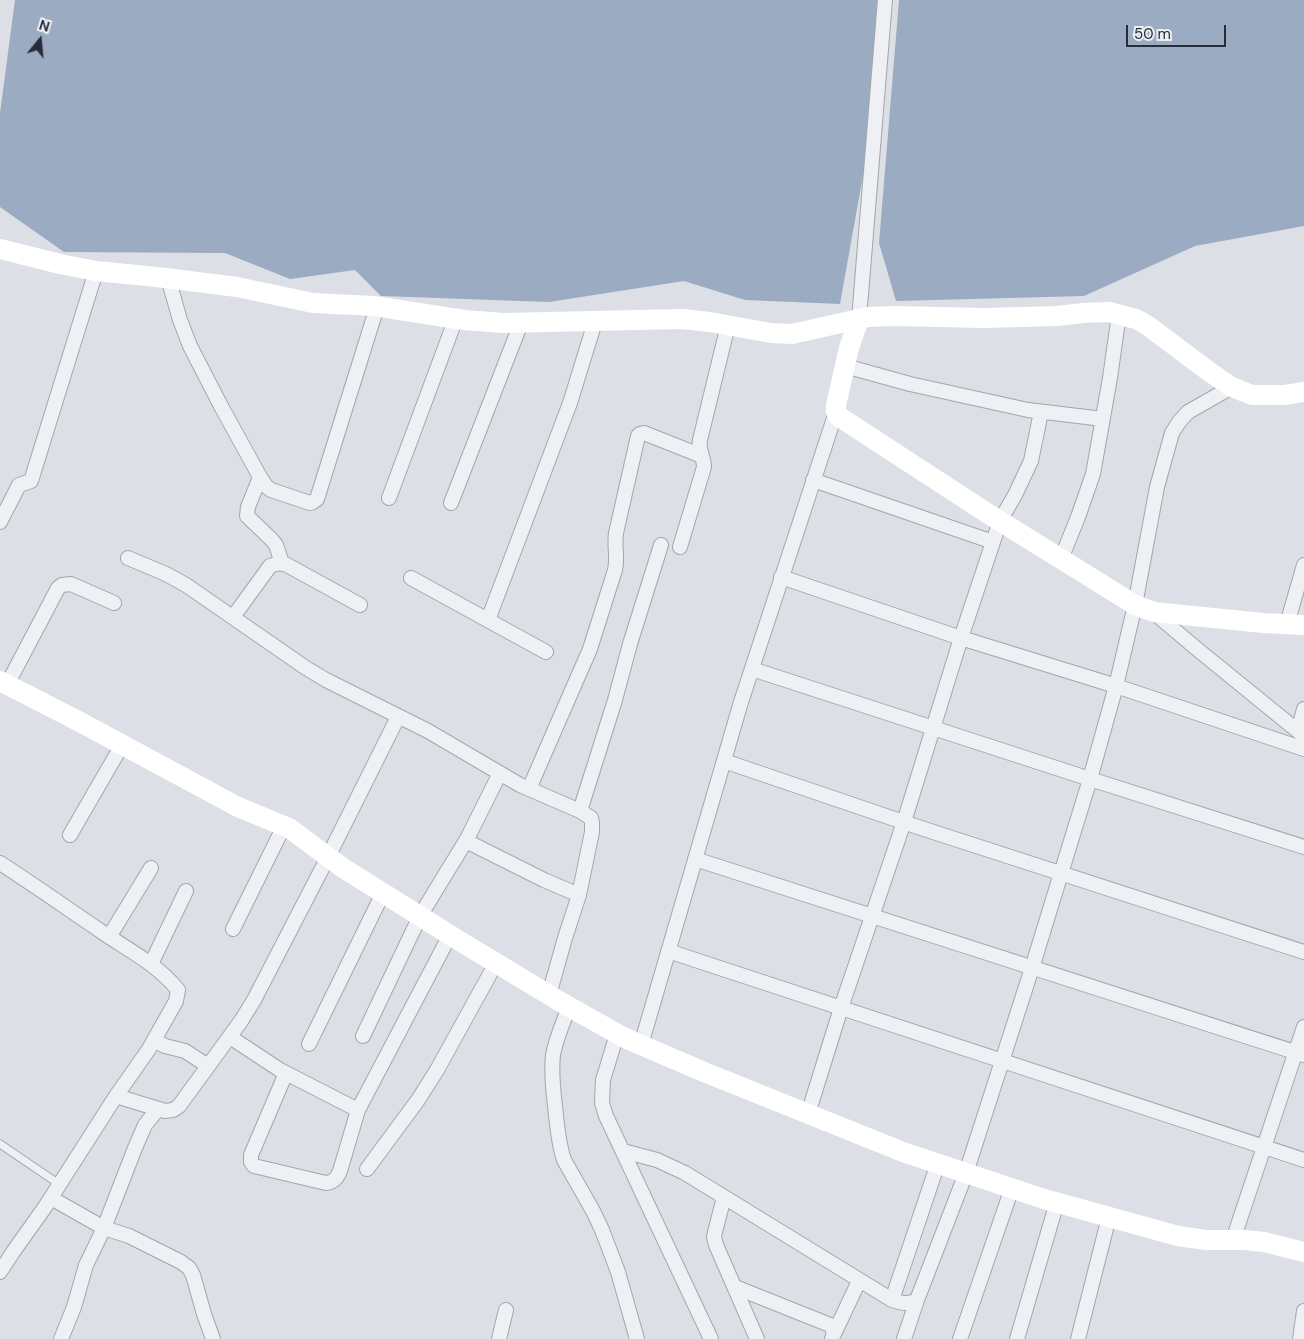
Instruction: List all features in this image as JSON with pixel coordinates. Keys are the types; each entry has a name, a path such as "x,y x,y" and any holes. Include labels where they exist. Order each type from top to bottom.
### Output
{"street":[{"path":"641,1045 752,669 836,412 836,404 851,341 859,319 885,0"},
{"path":"0,249 96,271 237,287 313,303 377,307 502,324 682,319 771,333 792,334 859,319 894,316 984,318 1057,316 1109,312 1136,319 1147,325 1232,387 1252,395 1285,395 1304,392"},
{"path":"0,522 19,485 30,481 96,271"},
{"path":"168,278 180,320 190,346 260,477 271,490 310,503 316,499 377,307"},
{"path":"1060,559 1078,517 1093,474 1119,314"},
{"path":"389,498 456,318"},
{"path":"488,620 570,403 595,322"},
{"path":"451,503 521,323"},
{"path":"680,547 704,467 704,460 699,447 700,440 728,325"},
{"path":"845,366 955,394 1028,410 1103,419"},
{"path":"904,1339 966,1173 1061,874 1116,686 1144,608 1157,488 1172,434 1178,422 1188,412 1232,387"},
{"path":"836,412 838,416 1000,521 1144,608 1301,734"},
{"path":"808,1114 1000,521 1031,462 1041,412"},
{"path":"529,789 590,649 615,570 617,557 616,533 638,436 644,433 702,456"},
{"path":"260,477 248,507 247,516 276,545 282,563"},
{"path":"813,480 993,542"},
{"path":"580,811 661,545"},
{"path":"128,558 166,574 186,585 319,676 428,731 529,789 580,811 591,818 592,832 579,895 549,995"},
{"path":"233,617 270,566 276,563 282,563 360,605"},
{"path":"1144,608 1263,623 1296,625 1304,565"},
{"path":"781,577 961,638 1116,686 1304,749"},
{"path":"411,578 546,652"},
{"path":"114,603 71,584 62,585 58,588 3,683 122,744 238,807 289,828 342,868 549,995 617,1034 704,1072 903,1152 1012,1188 1178,1236 1206,1240 1264,1242 1304,1252"},
{"path":"752,669 1304,847"},
{"path":"1301,734 1304,709"},
{"path":"116,1096 165,1111 173,1110 179,1106 230,1037 254,1000 398,717"},
{"path":"70,835 122,744"},
{"path":"724,761 1061,874 1304,952"},
{"path":"364,1036 420,916 466,841 500,773"},
{"path":"234,929 284,826"},
{"path":"466,841 544,880 579,895"},
{"path":"695,859 1300,1053"},
{"path":"0,863 151,964 169,979 178,990 176,1001 154,1040 51,1198 0,1272"},
{"path":"108,937 151,868"},
{"path":"151,964 186,891"},
{"path":"309,1044 383,893"},
{"path":"286,1073 251,1155 251,1162 254,1166 326,1183 332,1182 337,1178 340,1171 358,1110 450,935"},
{"path":"668,951 1304,1160"},
{"path":"367,1169 418,1100 437,1070 496,963"},
{"path":"569,1007 556,1040 552,1073 557,1130 561,1150 564,1160 602,1230 618,1272 637,1339"},
{"path":"1232,1240 1264,1147 1300,1053 1304,1027"},
{"path":"617,1034 603,1080 602,1103 606,1116 712,1339"},
{"path":"230,1037 286,1073 358,1110"},
{"path":"154,1040 165,1046 185,1051 208,1066"},
{"path":"61,1339 74,1306 86,1265 104,1228 135,1148 146,1125 158,1109"},
{"path":"623,1151 657,1160 685,1173 892,1300 908,1304 917,1300"},
{"path":"892,1300 938,1163"},
{"path":"960,1339 1012,1188"},
{"path":"51,1198 104,1228 129,1236 181,1262 189,1268 193,1275 213,1339"},
{"path":"724,1198 714,1237 757,1339"},
{"path":"1017,1339 1057,1202"},
{"path":"1078,1339 1109,1217"},
{"path":"833,1336 859,1281"},
{"path":"734,1287 830,1326 833,1328 833,1336"},
{"path":"498,1339 506,1310"},
{"path":"1300,1339 1304,1312"}],"lane":[{"path":"0,1144 59,1184"}],"water":[{"path":"15,0 877,0 866,159 840,304 745,300 684,281 549,302 381,296 355,270 290,279 225,253 64,252 0,207 0,113"},
{"path":"899,0 1304,0 1304,226 1195,246 1084,296 896,301 879,243"}]}
